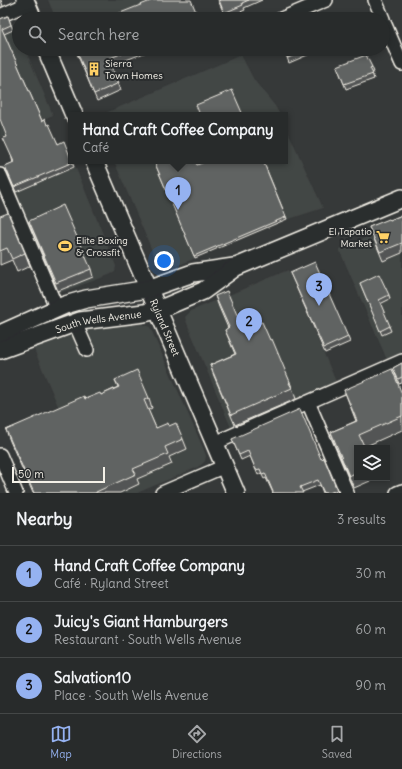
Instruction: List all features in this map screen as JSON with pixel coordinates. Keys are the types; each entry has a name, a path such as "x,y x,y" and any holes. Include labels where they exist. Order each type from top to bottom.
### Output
{"main road":[{"path":"49,56 73,112"},
{"name":"Ryland Street","path":"95,164 236,493"},
{"name":"South Wells Avenue","path":"0,350 75,323 158,310 202,291 236,267 402,198"},
{"name":"South Wells Avenue","path":"0,334 57,309 86,299 148,289 193,273 236,267"}],"street":[{"path":"298,12 326,0"},
{"path":"375,0 380,12"},
{"path":"14,12 28,8"},
{"path":"0,16 12,13"},
{"path":"390,36 402,64"},
{"path":"0,175 57,309"},
{"path":"75,323 87,350"},
{"path":"215,443 402,361"},
{"path":"308,402 347,493"},
{"path":"0,455 16,493"},
{"path":"162,493 225,466"},
{"path":"397,493 402,491"}],"shaded area":[{"path":"48,0 159,0 130,12 53,12"},
{"path":"12,30 12,56 28,56 53,115 0,138 0,35"},
{"path":"242,56 254,80 278,112 108,112"},
{"path":"288,132 323,208 286,220 172,268 166,269 156,260 115,164 288,164"},
{"path":"64,140 68,150 68,164 74,164 116,266 115,272 57,294 1,167"},
{"path":"391,227 402,252 402,355 388,362 339,249"},
{"path":"288,270 337,384 232,430 185,317 191,311"},
{"path":"130,323 150,327 204,450 206,456 205,461 198,467 137,493 95,493 33,347 74,329"}],"building":[{"path":"153,0 191,0 196,12 123,12"},
{"path":"219,0 249,0 242,3 243,5 224,12"},
{"path":"8,16 11,25 2,29 12,52 12,56 14,56 42,121 45,119 47,125 49,124 58,144 64,141 68,151 68,164 14,187 5,166 14,162 3,138 7,137 0,119 0,19"},
{"path":"79,56 116,56 108,59 119,83 94,94"},
{"path":"366,56 372,67 370,68 373,74 344,84 337,66"},
{"path":"232,90 242,112 199,112 196,105"},
{"path":"155,164 264,164 286,217 194,256"},
{"path":"63,205 91,269 56,283 29,221"},
{"path":"8,213 25,253 12,259 7,248 0,251 0,216"},
{"path":"402,215 402,243 380,252 369,227"},
{"path":"315,262 348,337 324,348 290,273"},
{"path":"379,274 389,295 379,300 390,326 380,331 360,283"},
{"path":"227,291 240,322 254,316 258,323 262,322 270,340 272,339 292,388 231,415 210,365 236,354 225,330 229,327 215,296"},
{"path":"402,363 402,377 398,379 393,368"},
{"path":"392,369 402,394 402,416 359,435 364,445 354,445 354,474 349,476 331,432 357,421 344,390"},
{"path":"137,370 149,398 144,400 156,428 168,423 169,426 176,423 183,439 165,447 168,454 133,469 136,474 96,493 34,493 6,430 84,396 85,399 100,393 101,395 119,387 115,380"},
{"path":"300,409 321,459 324,458 337,490 324,493 318,480 300,487 303,493 272,493 273,492 265,473 262,474 260,469 256,470 248,451 239,455 232,439"}],"place":[{"name":"Sierra Town Homes","path":"94,69"},
{"name":"Hand Craft Coffee Company","path":"178,210"},
{"name":"El Tapatio Market","path":"383,237"},
{"name":"Elite Boxing & Crossfit","path":"65,246"},
{"name":"Salvation10","path":"319,306"},
{"name":"Juicy's Giant Hamburgers","path":"249,341"}]}
